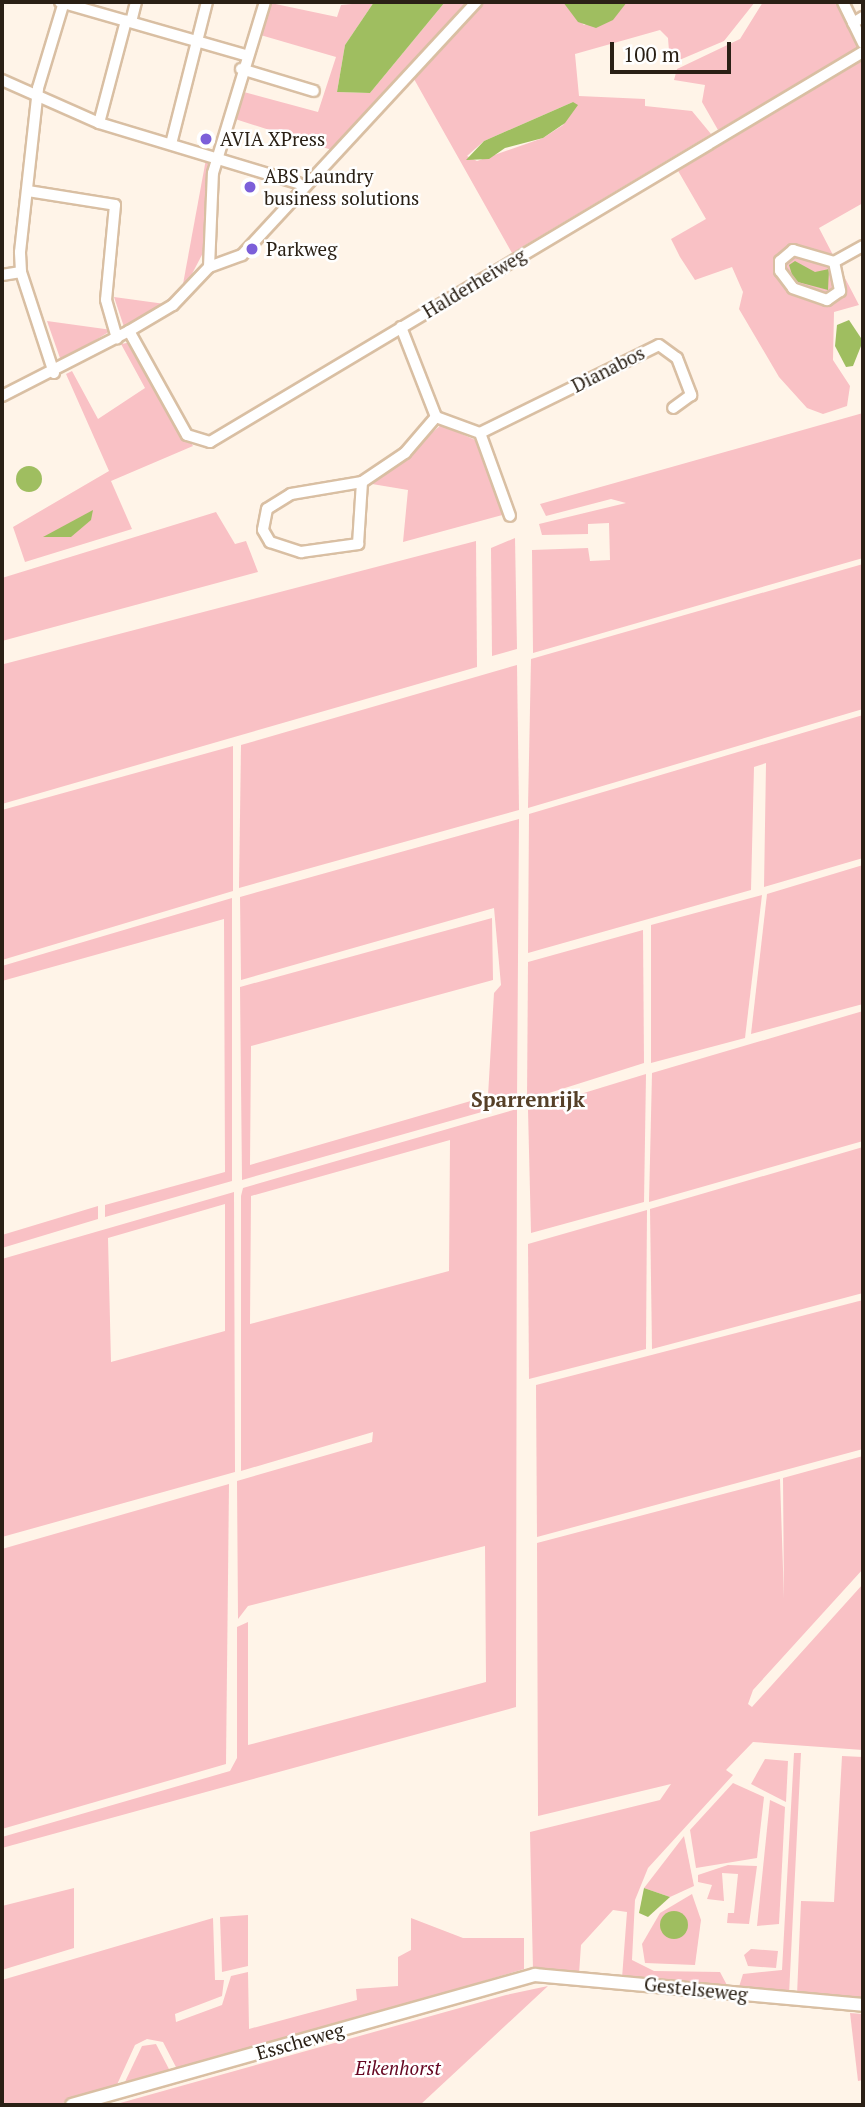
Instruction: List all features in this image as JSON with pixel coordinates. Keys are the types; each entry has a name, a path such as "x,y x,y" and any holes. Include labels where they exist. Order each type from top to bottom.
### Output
{"street":[{"path":"54,373 21,272 38,93 62,2 245,55"},
{"path":"99,123 136,2"},
{"path":"171,144 200,42 207,2"},
{"path":"209,267 217,157 245,55 265,2"},
{"path":"2,396 54,373 173,305 209,267 251,247 476,2"},
{"path":"843,2 863,43"},
{"path":"853,23 863,17"},
{"name":"Halderheiweg","path":"129,331 187,435 204,443 863,52"},
{"path":"241,69 314,91"},
{"path":"2,80 38,93 99,123 298,183"},
{"path":"28,191 115,205 106,300 117,338"},
{"path":"834,262 840,291 827,300 793,288 780,271 780,261 793,250 834,262 863,246"},
{"path":"2,275 21,272"},
{"path":"401,327 436,417 480,433 510,516"},
{"name":"Dianabos","path":"480,433 659,345 677,358 691,394 673,408"},
{"path":"362,482 360,538 351,548 301,552 270,542 263,530 267,509 291,494 362,482 405,453 436,417"},
{"name":"Gestelseweg","path":"528,1977 863,2005"},
{"name":"Esscheweg","path":"72,2105 528,1977"}],"green space":[{"path":"266,2 337,17 341,5 374,2 345,45 337,92 370,93 445,2 476,2 335,151 232,118 240,91 318,112 336,57 257,34"},
{"path":"485,2 563,2 584,25 627,2 755,2 724,41 670,64 668,38 660,30 575,54 579,96 645,99 645,106 692,111 711,134 512,253 414,79","holes":["573,102 563,125 543,138 477,161 467,156 484,141"]},
{"path":"763,2 836,2 859,48 718,130 702,102 705,85 674,80 677,69 740,39"},
{"path":"863,60 863,203 819,228 859,305 834,312 833,360 850,386 847,406 823,414 807,408 779,377 739,309 743,292 732,267 695,280 680,257 671,239 706,219 677,169"},
{"path":"206,159 212,162 204,251 181,295"},
{"path":"114,297 165,304 124,327"},
{"path":"47,321 112,330 61,361"},
{"path":"132,342 193,446 111,481 132,529 25,562 13,527 109,471 66,374 72,371 98,419 145,388 121,344"},
{"path":"863,413 863,558 533,653 532,550 588,548 590,561 610,560 609,523 588,524 588,534 542,535 539,524 626,503 611,499 546,516 540,504"},
{"path":"441,425 480,442 506,514 403,542 408,490 372,484"},
{"path":"216,512 235,544 246,541 258,572 2,641 2,578"},
{"path":"515,538 517,649 492,656 491,548"},
{"path":"476,541 477,667 2,804 4,664"},
{"path":"863,564 863,709 528,808 531,659"},
{"path":"517,665 519,810 239,888 241,745"},
{"path":"863,715 863,858 764,887 766,763 754,767 751,890 528,953 529,814"},
{"path":"233,746 233,891 2,960 2,810"},
{"path":"519,819 517,1102 242,1180 240,987 492,918 493,980 251,1046 250,1165 488,1096 494,993 501,985 494,908 241,980 240,897"},
{"path":"863,865 863,1004 751,1034 767,894"},
{"path":"762,895 745,1038 651,1063 651,925"},
{"path":"232,898 232,1181 105,1217 105,1205 225,1172 224,919 2,981 2,966"},
{"path":"643,930 644,1063 527,1100 528,962"},
{"path":"863,1011 863,1141 649,1202 652,1073"},
{"path":"646,1074 644,1202 531,1233 528,1110"},
{"path":"517,1109 516,1707 2,1848 2,1837 230,1771 237,1758 237,1627 248,1622 248,1745 486,1682 485,1546 248,1606 238,1619 237,1481 372,1442 373,1432 241,1471 243,1188","holes":["450,1140 449,1271 250,1324 251,1196"]},
{"path":"863,1147 863,1293 652,1349 650,1209"},
{"path":"234,1192 235,1472 2,1537 2,1259","holes":["225,1204 225,1331 111,1362 108,1238"]},
{"path":"98,1206 98,1219 2,1248 2,1235"},
{"path":"647,1210 646,1349 529,1379 528,1244"},
{"path":"863,1300 863,1449 537,1537 536,1385"},
{"path":"863,1456 863,1569 753,1690 748,1704 752,1707 863,1584 863,1750 753,1742 726,1770 733,1775 648,1868 635,1900 632,1960 654,1971 720,1972 729,1989 622,1978 627,1912 613,1910 581,1945 579,1974 533,1971 530,1832 660,1800 671,1784 538,1816 537,1543 780,1479 784,1599 783,1478"},
{"path":"229,1484 226,1764 2,1829 2,1549"},
{"path":"794,1753 801,1753 789,1995 738,1990 743,1974 782,1970"},
{"path":"842,1756 863,1757 863,2002 797,1995 801,1901 834,1902"},
{"path":"765,1759 788,1761 786,1802 751,1784"},
{"path":"733,1783 764,1797 757,1858 696,1868 690,1830"},
{"path":"770,1800 785,1807 779,1924 757,1926"},
{"path":"684,1836 694,1886 670,1897 644,1888"},
{"path":"728,1865 757,1866 749,1924 727,1923 728,1913 734,1913 738,1874 722,1873 724,1901 707,1899 712,1885 698,1882 698,1875"},
{"path":"74,1888 74,1948 2,1970 2,1906"},
{"path":"692,1894 701,1920 695,1965 645,1963 642,1944 660,1913"},
{"path":"248,1915 248,1966 222,1972 220,1917"},
{"path":"213,1918 215,1980 224,1980 222,1996 175,2014 176,2022 222,2005 231,1976 248,1972 249,2029 357,2000 356,1989 398,1986 398,1957 411,1950 411,1918 463,1938 524,1938 524,1969 178,2071 163,2042 147,2039 135,2045 115,2089 55,2105 2,2105 2,1980"},
{"path":"751,1949 778,1951 776,1968 748,1966 744,1955"},
{"name":"Eikenhorst","path":"548,1986 420,2105 113,2105 506,1995"},
{"path":"850,2013 863,2014 863,2080 858,2081"},
{"path":"156,2044 171,2073 123,2086 142,2046"}],"shaded area":[{"path":"374,2 445,2 370,93 337,92 345,45"},
{"path":"563,2 627,2 613,20 596,28 578,22"},
{"path":"573,102 578,105 565,123 543,138 505,148 489,159 466,160 484,141"},
{"path":"795,261 815,272 829,269 828,290 794,281 789,265"},
{"path":"849,320 863,341 853,366 846,367 835,346 837,325"},
{"path":"29,466 38,470 42,479 38,488 29,492 20,488 16,479 20,470"},
{"path":"93,510 91,520 71,537 43,537"},
{"path":"644,1888 670,1897 648,1917 639,1913"},
{"path":"674,1911 684,1915 688,1925 684,1935 674,1939 664,1935 660,1925 664,1915"}],"place":[{"name":"AVIA XPress","path":"206,139"},
{"name":"ABS Laundry business solutions","path":"250,187"},
{"name":"Parkweg","path":"252,249"}],"district":[{"name":"Sparrenrijk","path":"528,1099"}]}
